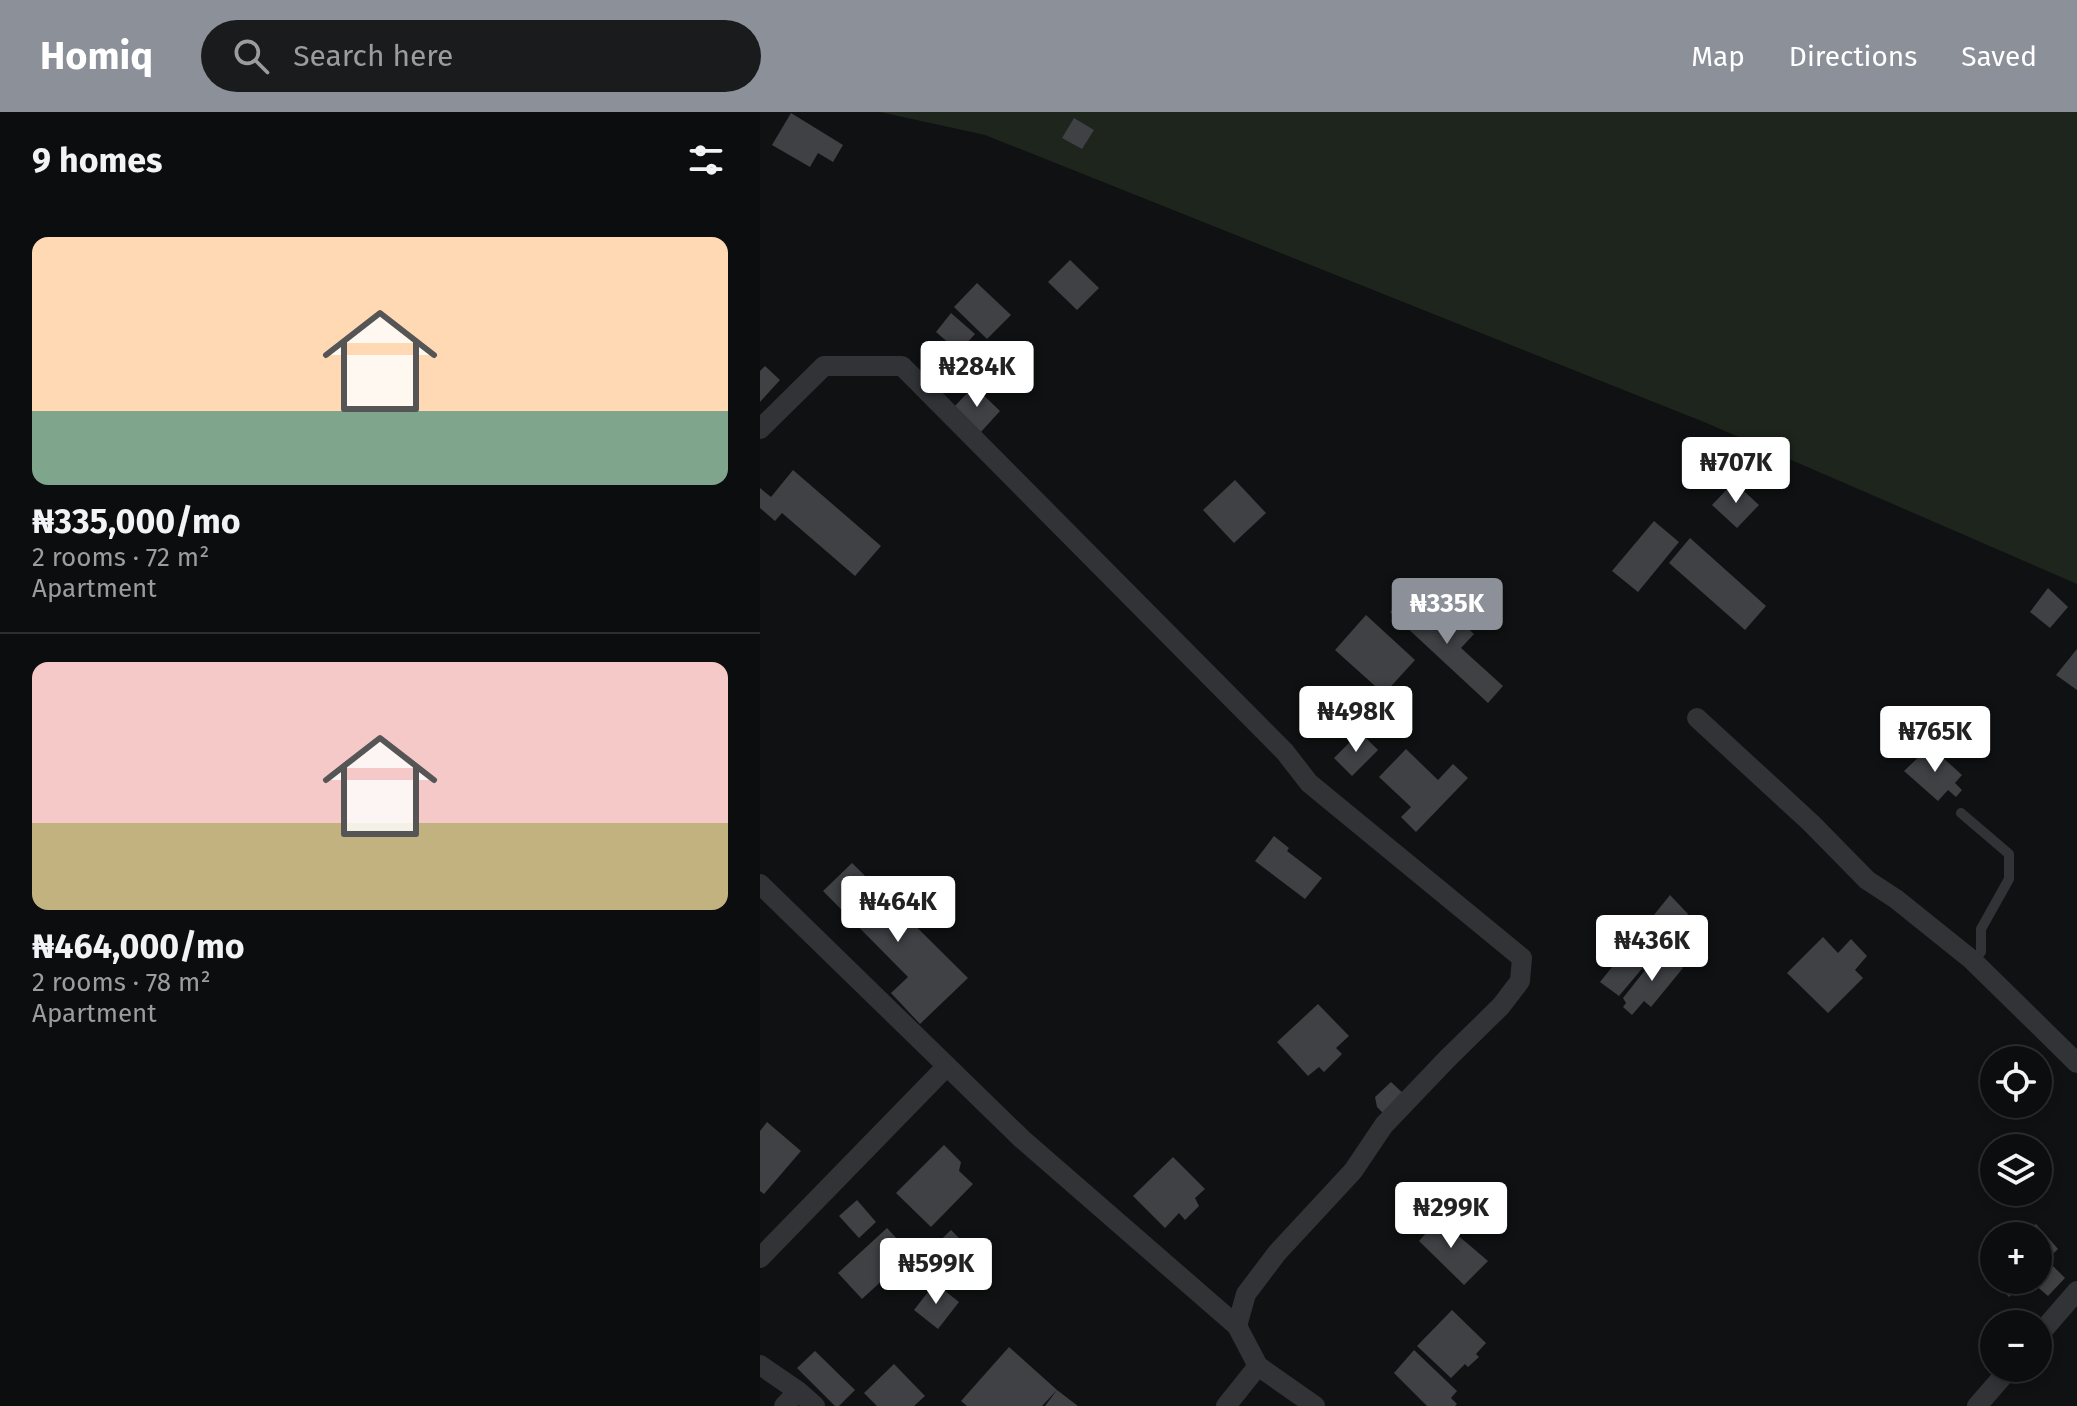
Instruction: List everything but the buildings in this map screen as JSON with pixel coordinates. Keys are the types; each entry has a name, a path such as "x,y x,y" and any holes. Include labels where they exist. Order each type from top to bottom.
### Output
{"street":[{"path":"760,429 824,366 902,366 1285,752 1309,783 1522,958 1520,981 1501,1006 1384,1125 1353,1171 1277,1253 1246,1294 1237,1326"},
{"path":"1697,718 1811,823 1867,880 1896,899 1972,960 2077,1063"},
{"path":"760,884 1022,1139 1237,1326 1258,1366 1315,1406"},
{"path":"760,1258 947,1066"},
{"path":"2052,1320 2077,1291"},
{"path":"760,1365 791,1399 815,1406"},
{"path":"1226,1406 1258,1366"},
{"path":"1977,1406 1998,1382"}],"lane":[{"path":"1961,813 2009,854 2009,879 1981,929 1981,952 1972,960"}],"shaded area":[{"path":"880,112 2077,112 2077,584 1704,422 985,135"}]}
